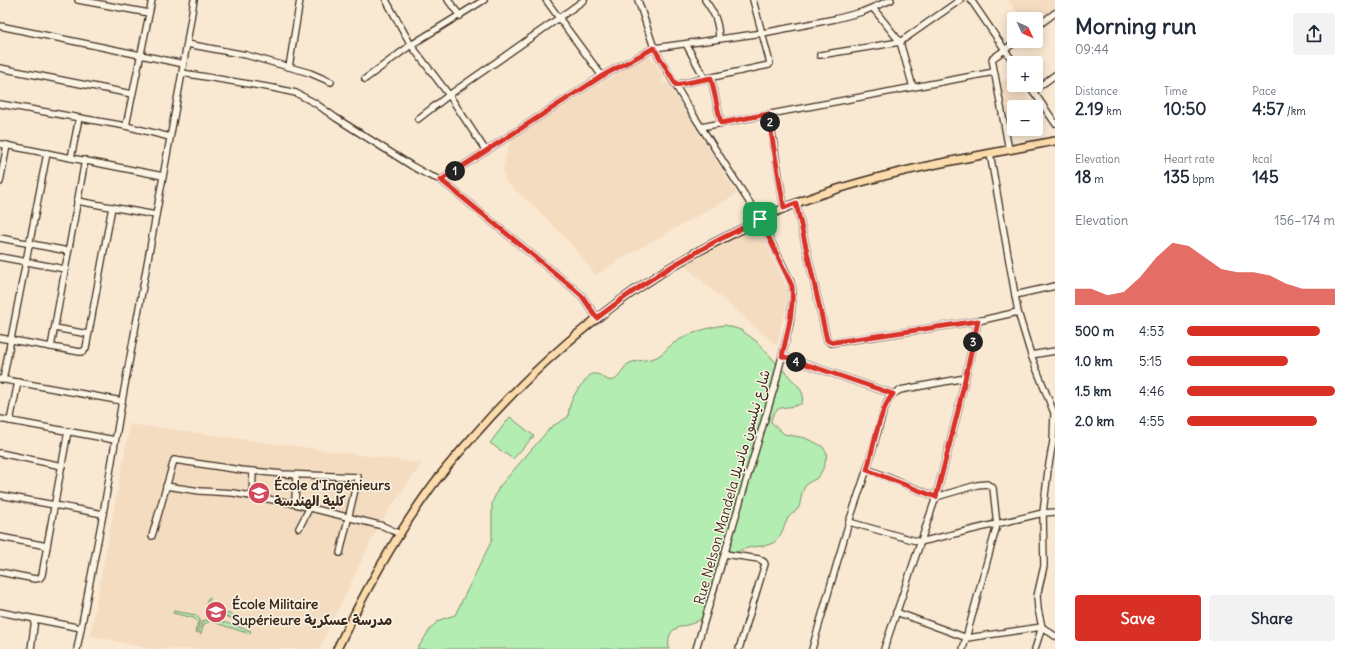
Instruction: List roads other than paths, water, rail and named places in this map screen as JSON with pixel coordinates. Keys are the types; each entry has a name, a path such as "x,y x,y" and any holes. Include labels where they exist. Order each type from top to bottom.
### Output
{"main road":[{"path":"337,649 374,576 428,491 444,470 488,419 531,376 576,334 618,301 703,248 760,219 796,203 871,179 990,153 1055,141"}],"street":[{"path":"78,0 149,13"},
{"path":"126,126 152,0"},
{"path":"77,649 103,514 122,401 184,64 194,0"},
{"path":"289,67 300,0"},
{"path":"386,0 411,44 449,95 486,151"},
{"path":"448,0 460,16"},
{"path":"365,79 411,44 460,16 482,0"},
{"path":"546,0 602,76"},
{"path":"418,118 584,0"},
{"name":"Rue Nelson Mandela شارع نيلسون مانديلا","path":"638,0 654,48 701,127 760,219 792,286 793,295 790,323 775,385 696,649"},
{"path":"705,0 714,12 719,38"},
{"path":"676,85 769,65 770,63 763,32 753,0"},
{"path":"441,180 602,76 654,48 763,32 835,19 862,12 891,0"},
{"path":"820,55 900,42 960,0"},
{"path":"971,0 1009,56"},
{"path":"873,8 900,42 913,87"},
{"path":"1043,22 1055,13"},
{"path":"0,26 184,64"},
{"path":"187,44 246,55 310,73 331,82"},
{"path":"686,44 705,79"},
{"path":"1008,48 992,59 1009,150"},
{"path":"0,68 132,94"},
{"path":"701,127 994,72"},
{"path":"182,73 296,93 315,103 412,166 441,180 573,288 582,296 597,318"},
{"path":"1043,84 1055,75"},
{"path":"711,78 721,123"},
{"path":"1034,92 1055,123"},
{"path":"0,104 126,126 170,137"},
{"path":"768,114 784,208"},
{"path":"71,158 79,118"},
{"path":"0,144 163,176"},
{"path":"0,182 7,145"},
{"path":"46,153 11,340 2,379 122,401"},
{"path":"990,153 1018,312 1031,355 1055,413 1053,441 1043,513 1044,566 1037,596 1042,627 1035,649"},
{"path":"51,347 85,160"},
{"path":"77,201 156,215"},
{"path":"796,203 827,340 831,343 978,321 1018,312"},
{"path":"0,338 80,352 84,351 86,348 112,207"},
{"path":"0,238 68,251"},
{"path":"0,257 65,269"},
{"path":"1015,295 1055,286"},
{"path":"884,649 936,497 957,415 978,321"},
{"path":"55,328 88,334"},
{"path":"1031,355 1055,351"},
{"path":"782,356 893,394"},
{"path":"812,649 849,522 867,470 888,400 893,394 900,390 965,378"},
{"path":"10,421 18,382"},
{"path":"0,419 115,440"},
{"path":"0,572 35,579 40,578 42,575 68,431"},
{"path":"0,453 62,466"},
{"path":"152,536 174,460 253,471 296,475 358,477 340,553"},
{"path":"867,470 936,497 977,485 986,484 993,488 997,525 963,649"},
{"path":"252,496 253,471"},
{"path":"295,504 296,475"},
{"path":"166,486 200,491 233,493 310,507 383,526 400,534"},
{"path":"0,495 103,514"},
{"path":"299,528 310,507"},
{"path":"849,522 920,542 1043,513 1055,512"},
{"path":"0,537 47,546"},
{"path":"725,554 759,559 764,562 739,649"},
{"path":"0,612 81,628"},
{"path":"896,612 967,638 1042,627 1055,636"},
{"path":"31,649 35,619"}],"place":[{"name":"École d'Ingénieurs كلية الهندسة","path":"259,493"},
{"name":"École Militaire Supérieure مدرسة عسكرية","path":"216,612"}]}
